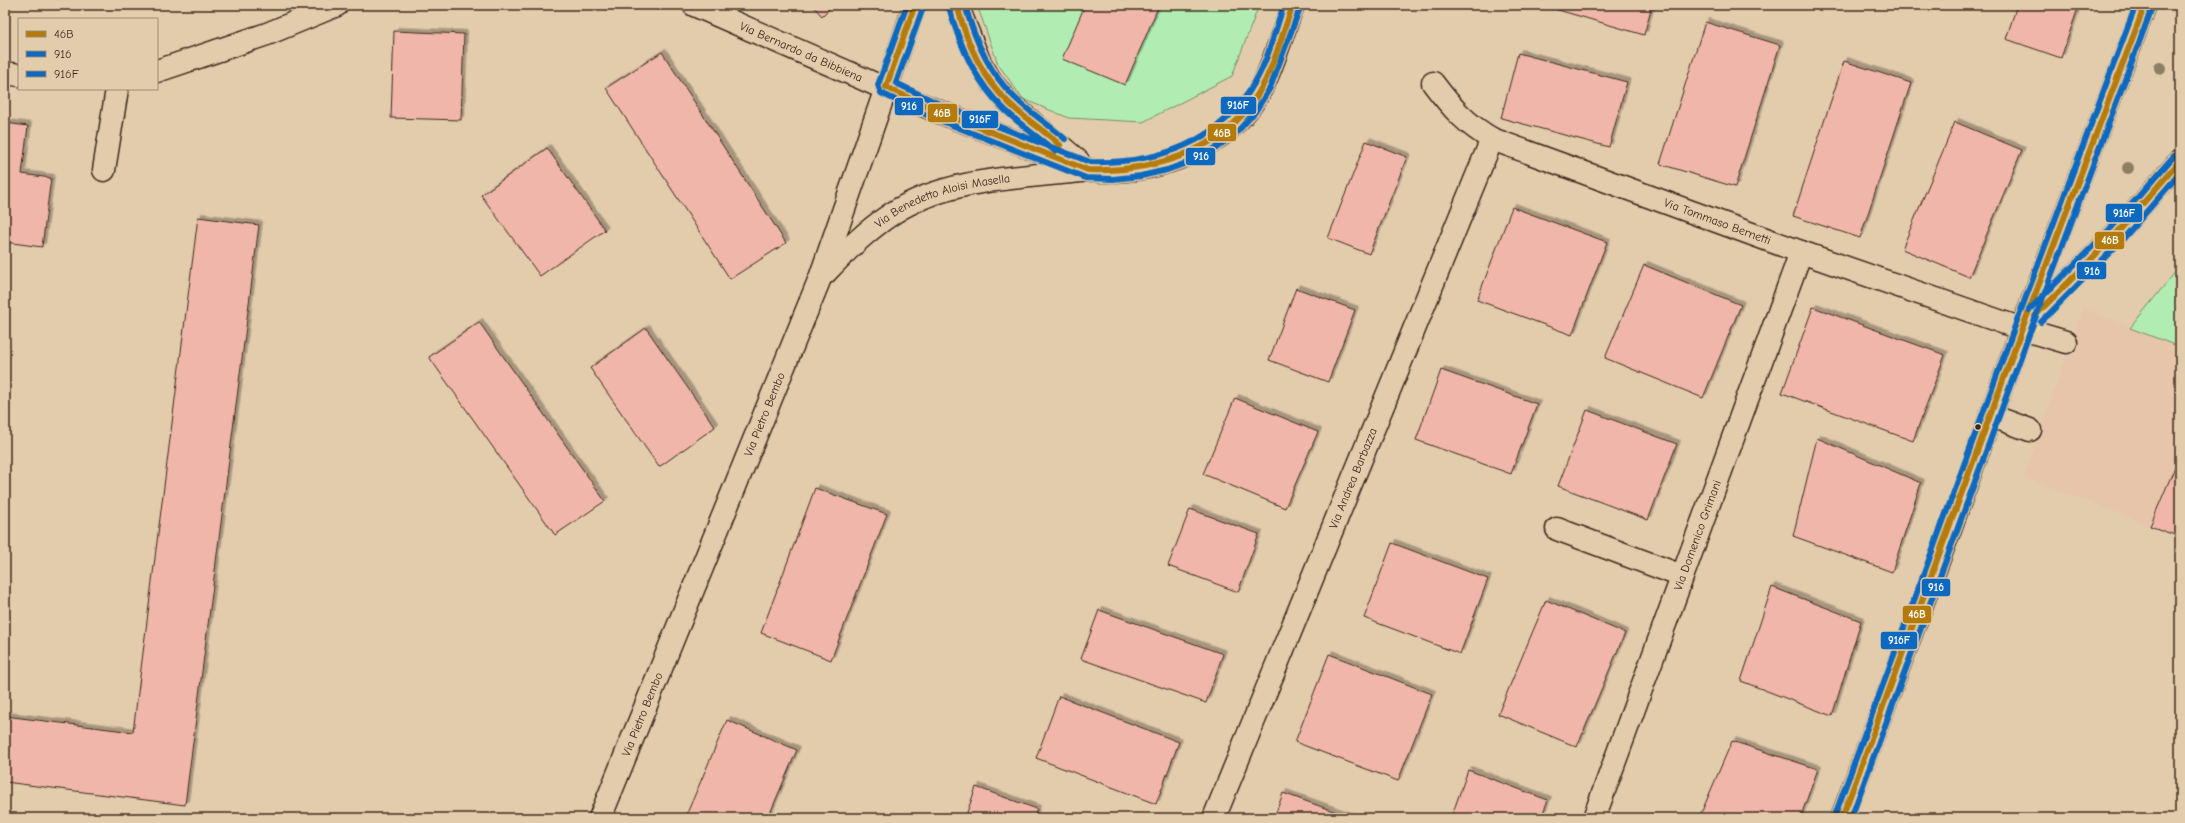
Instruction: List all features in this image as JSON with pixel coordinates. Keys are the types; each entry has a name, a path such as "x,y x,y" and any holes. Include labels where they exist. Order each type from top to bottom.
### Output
{"main road":[{"path":"1842,818 1992,416 2022,329 2145,5"},
{"path":"2022,329 2117,233 2180,161"}],"street":[{"path":"158,71 266,34 337,5"},
{"name":"Via Bernardo da Bibbiena","path":"694,5 886,87"},
{"name":"Via Pietro Bembo","path":"600,818 820,278 915,5"},
{"path":"957,5 969,40 992,83 1008,102 1088,170"},
{"name":"Via Benedetto Aloisi Masella","path":"820,278 850,246 874,226 894,212 941,190 979,183 1088,170 1121,171 1166,163 1194,152 1218,138 1247,110 1263,85 1293,5"},
{"path":"5,73 18,75"},
{"name":"Via Tommaso Bernetti","path":"1433,83 1456,112 1472,127 1492,139 1801,252 2022,329 2066,342"},
{"name":"Via Benedetto Aloisi Masella","path":"886,87 932,109 1088,170"},
{"path":"104,170 117,90"},
{"name":"Via Andrea Barbazza","path":"1214,818 1492,139"},
{"name":"Via Domenico Grimani","path":"1594,818 1801,252"},
{"path":"1992,416 2030,430"},
{"path":"1557,529 1682,576"}],"shaded area":[{"path":"2083,308 2180,347 2180,537 2024,477"}],"green space":[{"path":"977,5 1259,5 1232,76 1143,122 1069,118 1023,99 998,64"},
{"path":"2180,266 2180,347 2130,328"}],"building":[{"path":"812,5 833,5 822,16"},
{"path":"1085,5 1159,5 1125,85 1062,59"},
{"path":"1541,5 1652,5 1644,35"},
{"path":"2017,5 2079,5 2061,58 2006,39"},
{"path":"1705,22 1780,45 1735,187 1660,164"},
{"path":"394,31 464,34 461,120 391,118"},
{"path":"662,52 786,243 730,279 606,88"},
{"path":"1518,53 1627,82 1609,147 1501,118"},
{"path":"1844,61 1911,83 1860,238 1793,216"},
{"path":"1955,122 2022,150 1969,277 1902,249"},
{"path":"5,123 28,126 22,174 51,178 42,247 5,242"},
{"path":"1366,141 1407,157 1369,254 1328,238"},
{"path":"547,148 605,230 540,276 481,195"},
{"path":"1512,207 1607,242 1572,335 1477,300"},
{"path":"198,217 259,225 185,805 5,782 5,716 133,732"},
{"path":"1644,265 1741,305 1703,398 1605,358"},
{"path":"1296,288 1355,310 1328,382 1269,360"},
{"path":"1813,307 1945,355 1913,441 1782,393"},
{"path":"479,322 605,501 555,535 429,357"},
{"path":"646,328 715,427 659,467 590,368"},
{"path":"1441,370 1537,404 1511,474 1416,440"},
{"path":"1235,398 1318,432 1285,508 1203,474"},
{"path":"1587,410 1677,444 1648,520 1558,486"},
{"path":"1817,438 1921,483 1892,572 1793,536"},
{"path":"2180,455 2180,537 2150,526"},
{"path":"815,488 887,514 831,660 761,633"},
{"path":"1190,509 1259,534 1238,592 1168,566"},
{"path":"1392,543 1488,579 1460,654 1364,618"},
{"path":"1772,587 1861,621 1832,716 1741,681"},
{"path":"1546,600 1625,633 1577,747 1498,714"},
{"path":"1099,610 1223,654 1206,703 1081,659"},
{"path":"1329,654 1432,694 1398,781 1295,742"},
{"path":"1059,696 1179,742 1156,804 1036,758"},
{"path":"727,720 797,750 768,818 685,818"},
{"path":"1732,741 1818,769 1800,818 1699,818"},
{"path":"1468,770 1548,800 1541,818 1451,818"},
{"path":"976,787 1037,809 1034,818 965,818"},
{"path":"1283,793 1353,818 1274,818"}],"transit line":[{"name":"916","path":"907,5 878,85 881,93 929,116 1086,178 1113,179 1141,176 1167,170 1192,161 1216,148 1237,132 1255,112 1270,88 1300,8"},
{"name":"46B","path":"915,5 886,87 932,109 1088,170 1114,170 1140,167 1165,161 1189,153 1211,141 1231,126 1249,107 1263,85 1276,56 1293,5"},
{"name":"46B","path":"957,5 970,45 982,69 998,92 1014,108 1060,145"},
{"name":"916F","path":"965,5 983,54 996,76 1019,102 1065,139"},
{"name":"916F","path":"923,8 896,83 935,102 1090,162 1115,162 1162,154 1184,146 1205,135 1224,121 1241,103 1260,73 1268,54 1284,5"},
{"name":"916F","path":"1835,815 2015,326 2136,5"},
{"name":"46B","path":"1842,818 2022,329 2145,5"},
{"name":"916","path":"949,7 963,48 984,86 1009,114 1055,151"},
{"name":"916","path":"1851,818 2030,332 2152,8"},
{"name":"916F","path":"2029,310 2111,228 2174,156"},
{"name":"46B","path":"2035,316 2117,233 2180,161"},
{"name":"916","path":"2041,322 2123,239 2180,173"}]}
